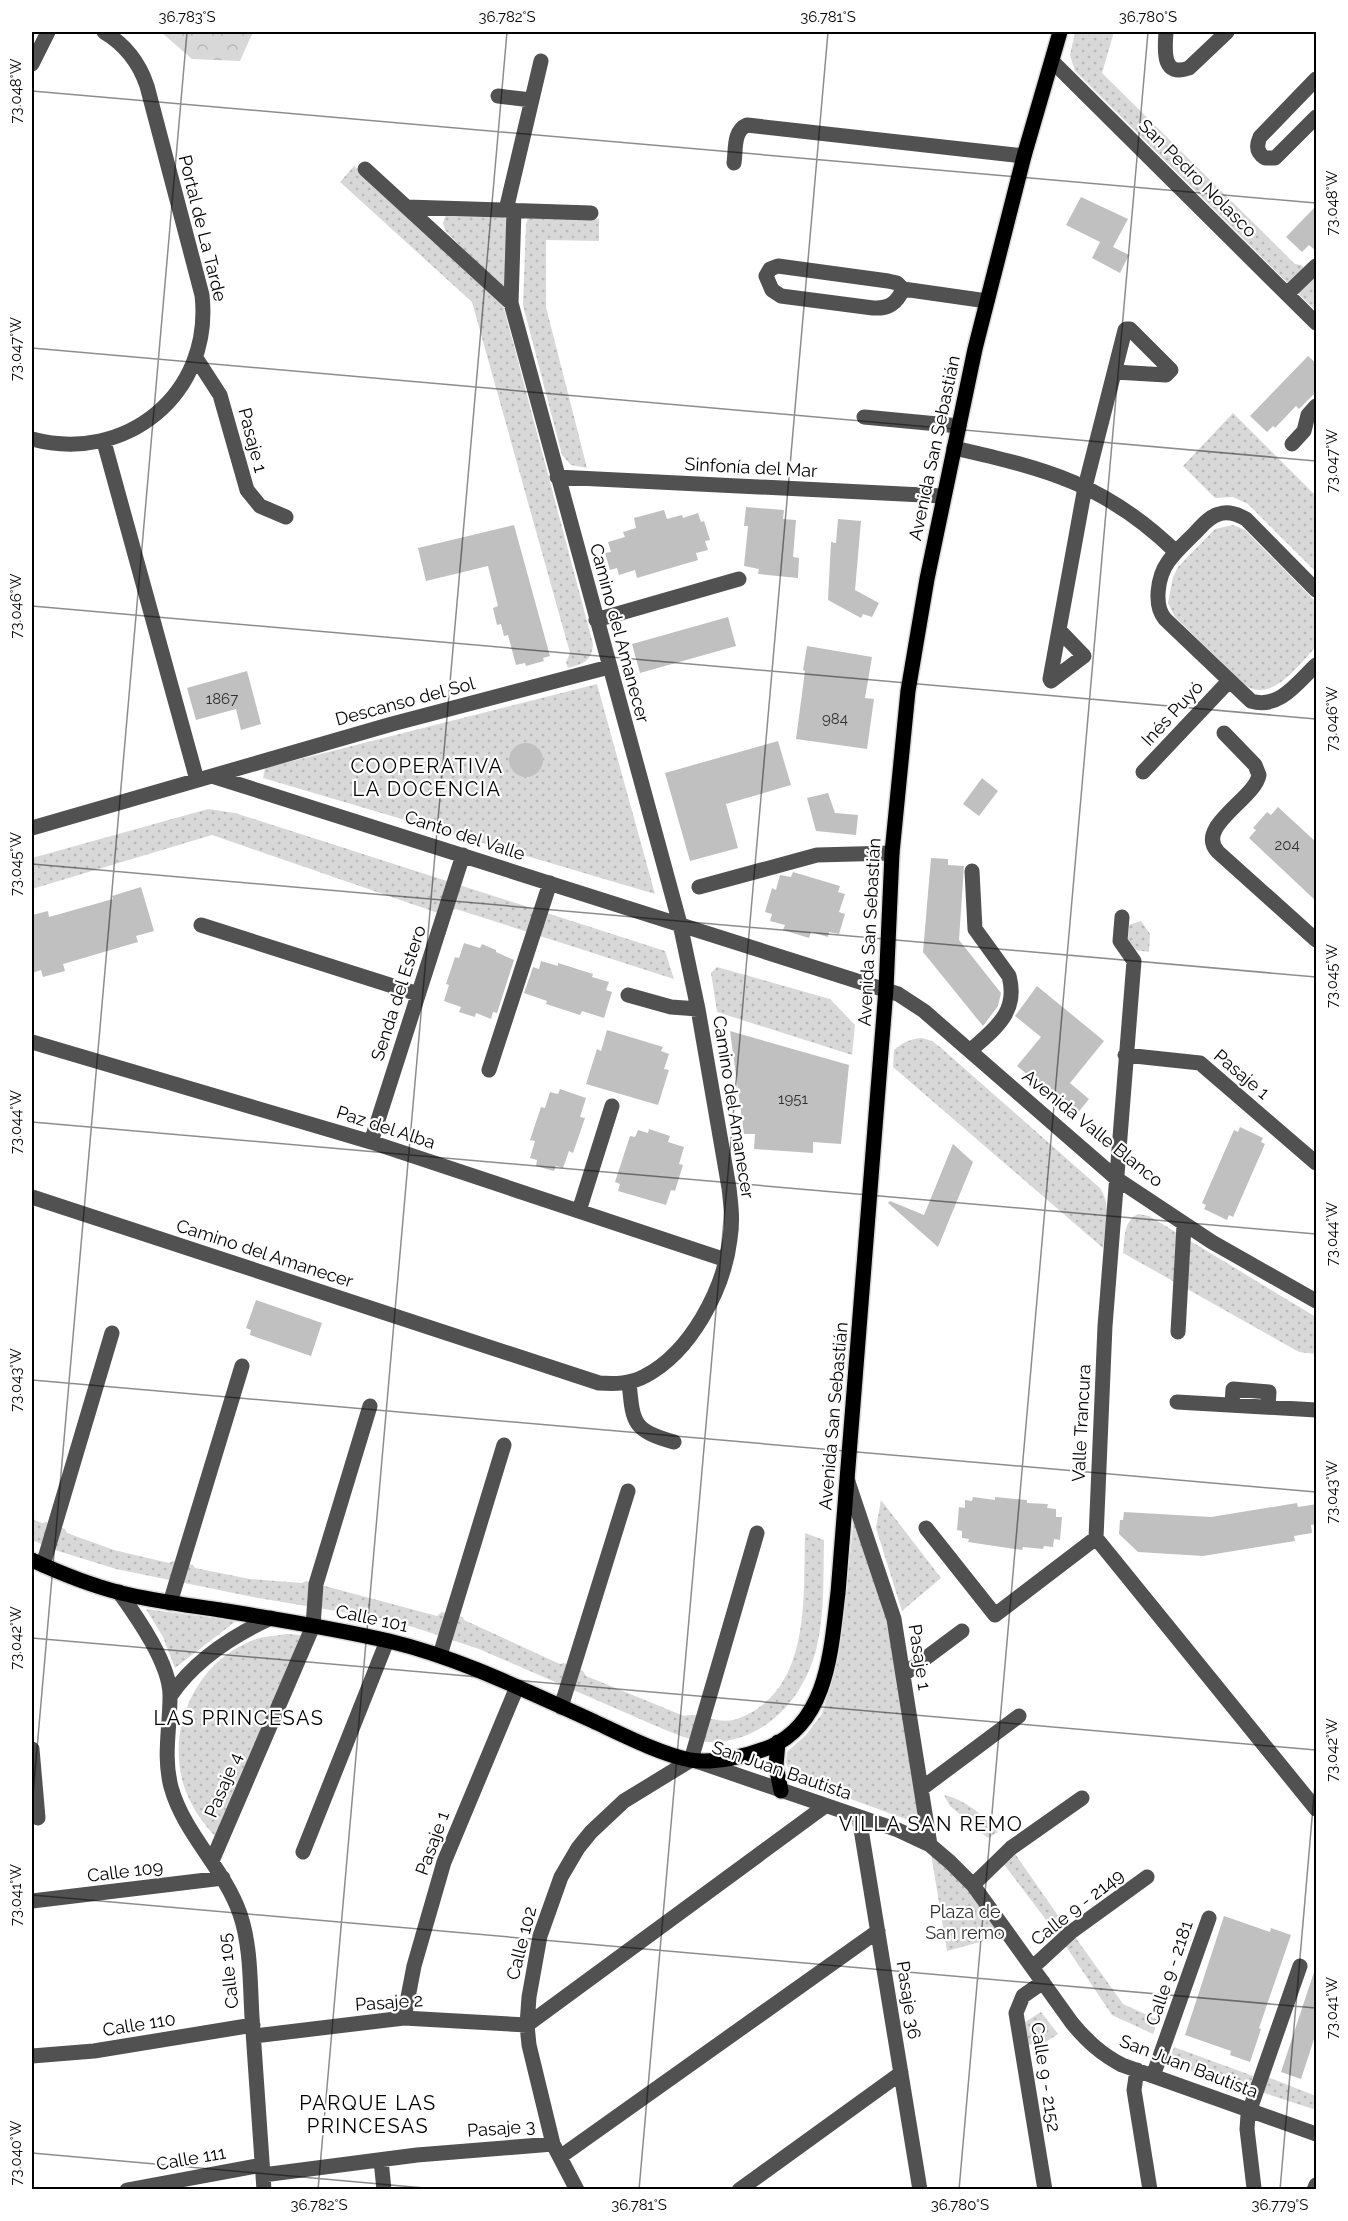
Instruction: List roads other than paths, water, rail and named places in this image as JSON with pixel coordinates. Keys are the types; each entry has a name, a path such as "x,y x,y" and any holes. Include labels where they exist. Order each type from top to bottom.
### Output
{"main road":[{"name":"Avenida San Sebastián","path":"691,1760 736,1757 778,1742 793,1731 816,1701 824,1683 831,1650 848,1482 886,989 892,853 908,691 943,496 987,301 1024,156 1052,61 1056,32"},
{"name":"Calle 101","path":"37,1563 81,1581 119,1592 313,1626 387,1641 440,1655 627,1737 691,1760"},
{"path":"778,1742 776,1766 781,1791"}],"street":[{"path":"32,64 48,32"},
{"name":"Portal de La Tarde","path":"32,439 58,445 104,442 135,428 162,408 176,393 196,358 203,327 202,295 147,86 139,67 127,50 104,32"},
{"path":"1166,32 1166,59 1171,67 1180,70 1189,68 1227,32"},
{"name":"Camino del Amanecer","path":"32,1197 584,1379 607,1383 629,1382 657,1369 686,1341 707,1310 722,1276 732,1214 698,1009 680,924 511,303 510,210 531,100 541,61"},
{"name":"San Pedro Nolasco","path":"1052,61 1317,323"},
{"path":"1317,79 1260,137 1258,151 1265,158 1275,158 1317,117"},
{"path":"498,96 531,100"},
{"path":"734,163 737,136 742,127 747,125 1024,156"},
{"path":"365,169 511,303"},
{"path":"407,207 591,213"},
{"path":"903,289 894,303 881,308 873,308 781,296 772,290 766,276 770,269 778,266 888,281 897,283 903,289 987,301"},
{"path":"1287,294 1317,266"},
{"name":"Pasaje 1","path":"196,358 213,382 222,402 247,490 260,506 286,517"},
{"path":"1059,630 1085,486 1115,372"},
{"path":"1292,444 1310,430 1308,415 1317,406"},
{"path":"864,417 959,426"},
{"path":"32,828 204,778 104,442"},
{"path":"954,448 1036,467 1085,486 1135,516 1176,552"},
{"name":"Sinfonía del Mar","path":"557,477 943,496"},
{"path":"1317,590 1246,519 1232,513 1218,514 1211,517 1168,561 1157,603 1165,619 1251,701 1264,704 1282,697 1317,665"},
{"path":"596,620 738,579"},
{"name":"Descanso del Sol","path":"204,778 392,724 609,667"},
{"name":"Inés Puyó","path":"1143,772 1229,681"},
{"path":"1224,733 1255,765 1259,775 1256,784 1216,827 1212,836 1213,845 1317,940"},
{"name":"Canto del Valle","path":"204,778 463,855 886,989"},
{"path":"699,887 817,855 892,853"},
{"name":"Senda del Estero","path":"371,1142 463,855"},
{"path":"970,1051 1004,1020 1009,1007 1011,985 1009,976 975,929 972,871"},
{"path":"489,1070 550,883"},
{"name":"Valle Trancura","path":"1096,1538 1105,1326 1134,961 1120,941 1122,917"},
{"path":"201,925 418,994"},
{"name":"Avenida Valle Blanco","path":"886,989 924,1011 1117,1179 1184,1225 1294,1290 1317,1301"},
{"path":"628,995 671,1007 698,1009"},
{"name":"Paz del Alba","path":"32,1042 371,1142 726,1260"},
{"name":"Pasaje 1","path":"1125,1055 1200,1063 1317,1163"},
{"path":"579,1211 612,1106"},
{"path":"1178,1332 1184,1225"},
{"path":"37,1563 112,1333"},
{"path":"170,1602 242,1366"},
{"path":"629,1382 632,1410 637,1424 651,1434 674,1442"},
{"path":"1177,1402 1232,1405 1233,1389 1269,1392 1268,1407 1317,1410"},
{"name":"Pasaje 4","path":"212,1861 313,1626 316,1584 370,1407"},
{"path":"440,1655 504,1445"},
{"name":"Pasaje 1","path":"848,1482 894,1619 930,1845"},
{"path":"561,1707 628,1491"},
{"path":"926,1528 995,1615 1096,1538 1315,1804"},
{"path":"691,1760 757,1533"},
{"name":"Calle 105","path":"119,1592 152,1643 166,1676 171,1695 166,1753 170,1784 181,1812 223,1878 241,1916 245,1935 263,2177"},
{"path":"171,1695 191,1670 215,1650 251,1627 271,1618"},
{"path":"903,1675 962,1631"},
{"path":"303,1852 387,1641"},
{"name":"Pasaje 1","path":"404,2018 417,1957 444,1862 517,1687"},
{"path":"921,1789 1019,1716"},
{"path":"32,1749 38,1818"},
{"name":"San Juan Bautista","path":"691,1760 914,1836 930,1845 973,1885 1084,2038 1108,2058 1317,2134"},
{"name":"Calle 102","path":"577,2190 557,2151 535,2070 527,2025 530,1986 540,1936 561,1877 578,1848 591,1832 624,1801 691,1760"},
{"path":"973,1885 1011,1848 1082,1798"},
{"path":"527,2025 825,1806"},
{"name":"Pasaje 36","path":"859,1817 920,2190"},
{"name":"Calle 9 - 2149","path":"1033,1967 1071,1932 1147,1877"},
{"name":"Calle 109","path":"32,1901 223,1878"},
{"name":"Calle 9 - 2181","path":"1153,2076 1209,1918"},
{"path":"557,2151 878,1931"},
{"path":"1254,2188 1247,2129 1250,2110 1300,1966"},
{"name":"Calle 9 - 2152","path":"1043,1982 1023,1996 1016,2013 1045,2190"},
{"name":"Pasaje 2","path":"253,2030 404,2018 527,2025"},
{"name":"Calle 110","path":"32,2056 94,2051 253,2030"},
{"path":"1137,2070 1134,2090 1150,2190"},
{"path":"739,2190 901,2073"},
{"name":"Pasaje 3","path":"263,2177 467,2150 557,2151"},
{"path":"381,2160 384,2190"},
{"name":"Calle 111","path":"127,2190 263,2177"},
{"path":"1314,2190 1317,2185"}],"district":[{"name":"COOPERATIVA LA DOCENCIA","path":"427,778"},
{"name":"LAS PRINCESAS","path":"239,1718"},
{"name":"VILLA SAN REMO","path":"931,1824"},
{"name":"PARQUE LAS PRINCESAS","path":"368,2114"}],"park label":[{"name":"Plaza de San remo","path":"965,1921"}]}
